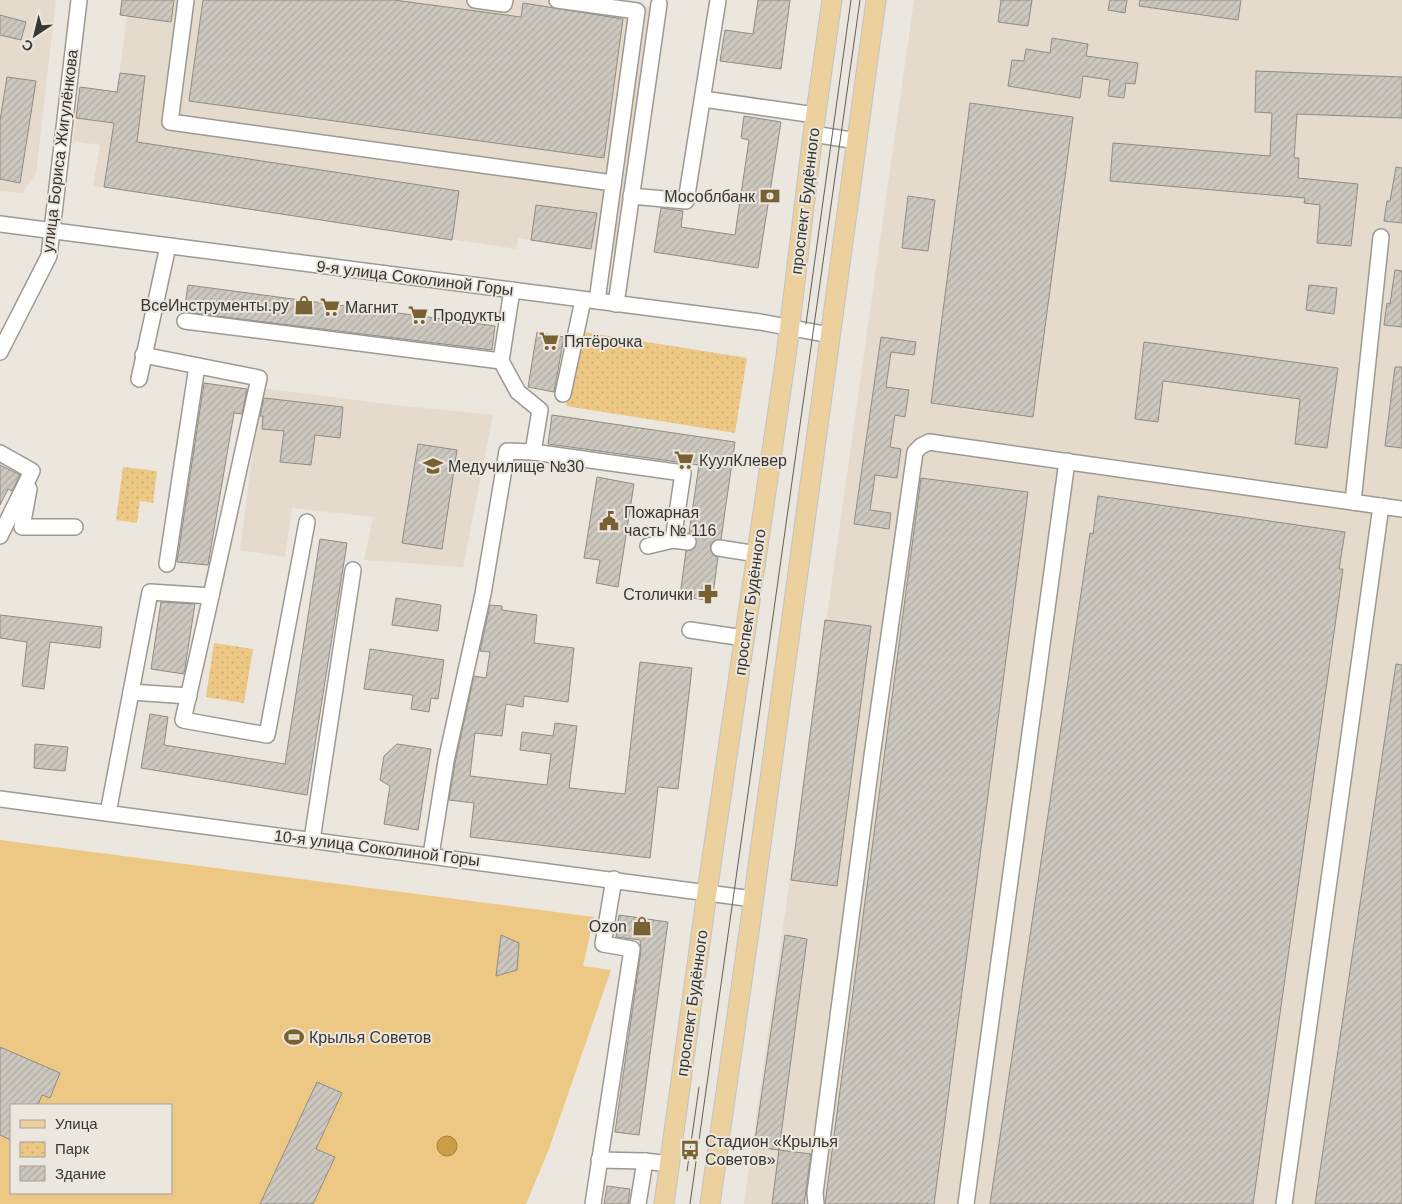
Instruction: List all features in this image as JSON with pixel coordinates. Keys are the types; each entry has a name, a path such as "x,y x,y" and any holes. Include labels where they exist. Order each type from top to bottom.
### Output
{"main road":[{"name":"проспект Будённого","path":"664,1204 789,327 815,115 832,0"},
{"path":"710,1204 876,0"}],"street":[{"name":"улица Бориса Жигулёнкова","path":"0,352 49,256 79,0"},
{"path":"186,0 170,122 613,183"},
{"path":"475,0 504,4 504,0"},
{"path":"557,0 637,11 613,183 590,301 563,394"},
{"path":"631,196 686,201 718,0"},
{"path":"616,304 659,4"},
{"path":"703,99 815,115"},
{"path":"813,134 857,141"},
{"name":"9-я улица Соколиной Горы","path":"0,224 760,322 830,335"},
{"path":"1352,502 1382,237"},
{"path":"139,379 168,246"},
{"path":"512,290 502,361 518,392 540,410 533,452"},
{"path":"185,320 502,361"},
{"path":"144,355 259,378 248,449 210,596 183,720 267,735 307,522"},
{"path":"167,564 197,366"},
{"path":"816,1204 815,1193 868,785 915,452 920,446 930,442 1402,509"},
{"path":"431,855 483,594 507,451 533,452 683,473 680,541 648,546"},
{"path":"0,453 32,471"},
{"path":"966,1204 1067,461"},
{"path":"32,471 22,527 75,527"},
{"path":"0,536 32,471"},
{"path":"1284,1204 1381,506"},
{"path":"719,548 756,554"},
{"path":"312,840 353,570"},
{"path":"108,813 150,592 210,596"},
{"path":"690,630 744,638"},
{"path":"131,692 189,696"},
{"name":"10-я улица Соколиной Горы","path":"0,799 614,879 753,899"},
{"path":"593,1204 632,949 603,944 614,879"},
{"path":"600,1160 645,1161 669,1164"},
{"path":"638,1204 645,1161"}],"shaded area":[{"path":"0,0 56,0 36,173 22,193 0,191"},
{"path":"122,0 598,0 654,8 618,254 518,238 516,249 93,186 100,145 73,141 80,87 117,92 127,16"},
{"path":"914,0 1402,0 1402,1204 744,1204"},
{"path":"261,388 493,415 463,567 364,560 373,517 292,508 285,557 240,550"},
{"path":"447,1136 454,1139 457,1146 454,1153 447,1156 440,1153 437,1146 440,1139"}],"green space":[{"path":"578,331 747,358 735,433 566,406"},
{"path":"123,467 157,471 153,503 140,501 137,523 116,520"},
{"path":"214,643 253,649 244,703 206,697"},
{"name":"Крылья Советов","path":"0,840 594,917 583,966 611,970 549,1149 526,1204 0,1204"}],"building":[{"path":"122,0 174,0 171,22 120,15"},
{"path":"203,0 394,0 521,17 523,3 623,19 604,158 189,101"},
{"path":"758,0 790,0 781,69 720,61 725,30 753,34"},
{"path":"1001,0 1032,0 1028,26 998,22"},
{"path":"1110,0 1127,0 1125,13 1108,10"},
{"path":"1140,0 1241,0 1238,20 1139,6"},
{"path":"0,15 26,22 21,40 0,35"},
{"path":"1052,38 1088,44 1086,56 1138,63 1135,84 1126,83 1124,98 1108,96 1110,80 1083,76 1080,98 1008,86 1012,60 1024,61 1026,49 1050,53"},
{"path":"1256,71 1402,77 1402,118 1297,114 1294,158 1299,158 1298,178 1358,184 1351,246 1317,243 1320,205 1304,203 1305,198 1110,181 1113,143 1270,156 1272,113 1255,112"},
{"path":"120,73 145,76 137,142 459,191 452,240 104,187 114,123 76,118 80,87 117,92"},
{"path":"7,77 36,81 20,183 0,179 0,121"},
{"path":"970,103 1073,117 1033,417 931,403"},
{"path":"744,116 781,122 758,268 654,252 661,208 683,211 681,227 735,235 749,140 741,138"},
{"path":"1396,167 1402,168 1402,223 1384,221 1387,201 1390,201"},
{"path":"908,196 935,200 928,251 902,248"},
{"path":"536,205 597,213 591,249 531,240"},
{"path":"1395,270 1402,271 1402,327 1384,325 1387,303 1390,304"},
{"path":"188,285 495,326 492,350 184,312"},
{"path":"1309,285 1337,288 1334,314 1306,310"},
{"path":"537,332 564,337 554,392 528,387"},
{"path":"881,337 916,342 914,355 891,352 886,387 909,390 905,417 895,415 890,447 901,449 897,478 875,475 870,510 891,513 889,529 854,524"},
{"path":"1144,342 1338,368 1327,448 1295,444 1300,399 1163,381 1158,422 1135,419"},
{"path":"1395,367 1402,367 1402,448 1385,446"},
{"path":"204,383 247,389 242,414 234,413 208,565 177,562"},
{"path":"264,398 343,407 340,438 315,435 311,465 280,462 284,431 262,429 263,416 260,416"},
{"path":"552,415 735,442 721,539 712,542 710,547 713,555 718,557 712,601 680,596 686,551 692,550 697,544 696,538 689,533 699,465 548,444"},
{"path":"418,444 457,450 442,549 402,543"},
{"path":"0,465 20,475 12,491 8,489 0,505"},
{"name":"Пожарная часть № 116","path":"597,477 634,484 618,587 596,583 600,560 584,558"},
{"path":"921,478 1028,492 934,1204 825,1204"},
{"path":"1098,496 1345,532 1339,569 1343,569 1253,1204 990,1204 1090,533 1093,534"},
{"path":"320,539 347,543 307,795 141,768 150,714 168,717 164,745 285,764"},
{"path":"396,598 441,605 438,631 392,625"},
{"path":"161,602 195,604 184,674 151,669"},
{"path":"490,605 502,606 502,610 537,615 534,643 574,648 568,702 524,696 523,707 506,704 502,736 475,733 470,776 547,785 551,754 520,750 522,732 553,736 555,723 577,726 569,788 625,794 640,662 692,668 678,789 658,787 650,858 470,837 474,803 449,800 474,676 486,678 490,652 480,651"},
{"path":"0,615 102,627 100,648 50,642 44,689 22,686 27,642 0,638"},
{"path":"825,620 871,626 837,886 791,880"},
{"path":"370,649 444,660 438,699 431,698 429,712 411,709 413,695 364,689"},
{"path":"1396,664 1402,665 1402,1204 1315,1204"},
{"path":"35,744 68,747 65,771 34,768"},
{"path":"397,744 431,749 418,830 384,824 390,786 380,780 384,756"},
{"path":"619,915 668,922 639,1135 615,1132 641,950 640,940 616,937"},
{"path":"501,935 519,943 517,970 496,976"},
{"path":"785,935 807,939 779,1150 754,1147"},
{"path":"0,1047 60,1073 50,1098 42,1095 38,1104 10,1104 10,1140 0,1135"},
{"path":"317,1082 342,1093 316,1149 335,1157 313,1204 260,1204"},
{"path":"779,1150 811,1154 804,1204 772,1204"},
{"path":"607,1186 630,1189 628,1204 604,1204"}],"tunnel":[{"path":"688,542 719,548"}],"tram line":[{"path":"806,324 851,0"},
{"path":"690,1204 860,0"},
{"path":"687,1171 699,1087"}],"place":[{"name":"Мособлбанк","path":"770,196"},
{"name":"ВсеИнструменты.ру","path":"304,305"},
{"name":"Магнит","path":"330,307"},
{"name":"Продукты","path":"418,315"},
{"name":"Пятёрочка","path":"549,341"},
{"name":"КуулКлевер","path":"684,460"},
{"name":"Медучилище №30","path":"433,466"},
{"name":"Пожарная часть № 116","path":"609,521"},
{"name":"Столички","path":"708,594"},
{"name":"Ozon","path":"642,926"},
{"name":"Крылья Советов","path":"294,1037"},
{"name":"Стадион «Крылья Советов»","path":"690,1150"}]}
